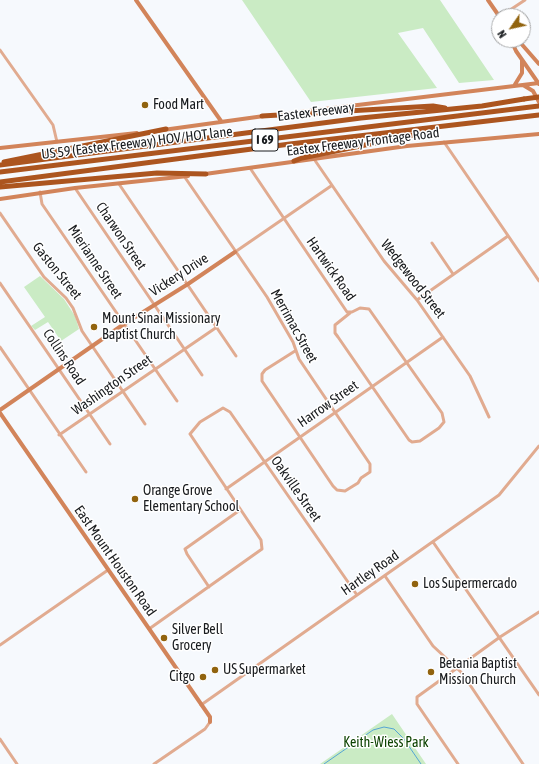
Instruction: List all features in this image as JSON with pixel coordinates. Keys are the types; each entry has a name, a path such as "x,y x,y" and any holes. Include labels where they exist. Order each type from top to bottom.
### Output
{"highway":[{"name":"Eastex Freeway","path":"0,164 539,97"},
{"path":"262,116 433,106 450,109"},
{"name":"US 59 (Eastex Freeway) HOV/HOT lane","path":"0,172 539,106"},
{"name":"Eastex Freeway","path":"0,182 282,145 538,116"},
{"path":"294,162 302,158 479,122"},
{"path":"0,164 11,159 166,129"},
{"path":"0,187 157,173 206,174"}],"main road":[{"path":"136,0 221,121"},
{"path":"0,148 539,83 522,60 515,48"},
{"path":"525,48 539,64"},
{"path":"514,86 522,73 522,60"},
{"path":"522,85 533,91 539,102"},
{"name":"Eastex Freeway Frontage Road","path":"0,199 40,192 206,174 444,142 539,134"},
{"name":"Vickery Drive","path":"0,410 124,324 188,284 235,252"},
{"name":"East Mount Houston Road","path":"0,413 2,419 210,717 210,722"}],"street":[{"path":"512,8 525,0"},
{"path":"0,50 53,125 58,142"},
{"path":"444,142 539,280"},
{"name":"Wedgewood Street","path":"314,159 331,186 384,261 417,300 470,376 489,417"},
{"name":"Hartwick Road","path":"250,168 345,309 350,312 360,308 369,309 444,417 444,422 439,428 420,441 412,442 409,440 372,387"},
{"name":"Merrimac Street","path":"184,176 267,298 293,342 295,351 367,458 371,468 370,472 345,491 340,491 335,488 300,437"},
{"path":"119,184 236,356"},
{"name":"Vickery Drive","path":"235,252 331,186"},
{"name":"Charwon Street","path":"75,188 202,375"},
{"name":"Mierianne Street","path":"40,192 42,204 177,401"},
{"name":"Gaston Street","path":"0,213 44,277 61,292 73,308 82,331 144,424"},
{"path":"417,300 508,236"},
{"path":"432,243 453,274"},
{"name":"Collins Road","path":"0,283 110,444"},
{"path":"350,312 335,326 335,332 372,387"},
{"name":"Washington Street","path":"59,435 217,327"},
{"name":"Harrow Street","path":"226,489 443,337"},
{"path":"0,347 59,435 86,472"},
{"path":"295,351 265,370 261,378 300,437"},
{"name":"Oakville Street","path":"226,489 190,434 200,422 219,409 228,410 357,595"},
{"name":"Hartley Road","path":"201,705 503,492 539,446"},
{"path":"149,629 262,549 262,540 226,489"},
{"path":"208,587 185,549 240,510"},
{"path":"433,542 539,695"},
{"path":"0,645 108,570"},
{"path":"384,576 433,646 462,673 523,764"},
{"path":"458,764 416,700 418,696 500,637 539,612"},
{"path":"154,764 206,729 210,722"},
{"path":"0,739 17,764"}],"green space":[{"path":"242,0 440,0 494,80 459,83 423,28 398,33 437,88 311,102"},
{"path":"40,276 64,299 75,316 79,329 61,341 48,322 35,330 31,326 45,317 24,287"},
{"name":"Keith-Wiess Park","path":"392,714 426,764 320,764"}],"waterway":[{"path":"324,764 373,730 384,727 394,729 404,739 421,764"}],"place":[{"name":"Food Mart","path":"145,105"},
{"name":"Mount Sinai Missionary Baptist Church","path":"94,327"},
{"name":"Orange Grove Elementary School","path":"135,499"},
{"name":"Los Supermercado","path":"415,584"},
{"name":"Silver Bell Grocery","path":"164,638"},
{"name":"US Supermarket","path":"215,670"},
{"name":"Betania Baptist Mission Church","path":"431,672"},
{"name":"Citgo","path":"203,677"}]}
